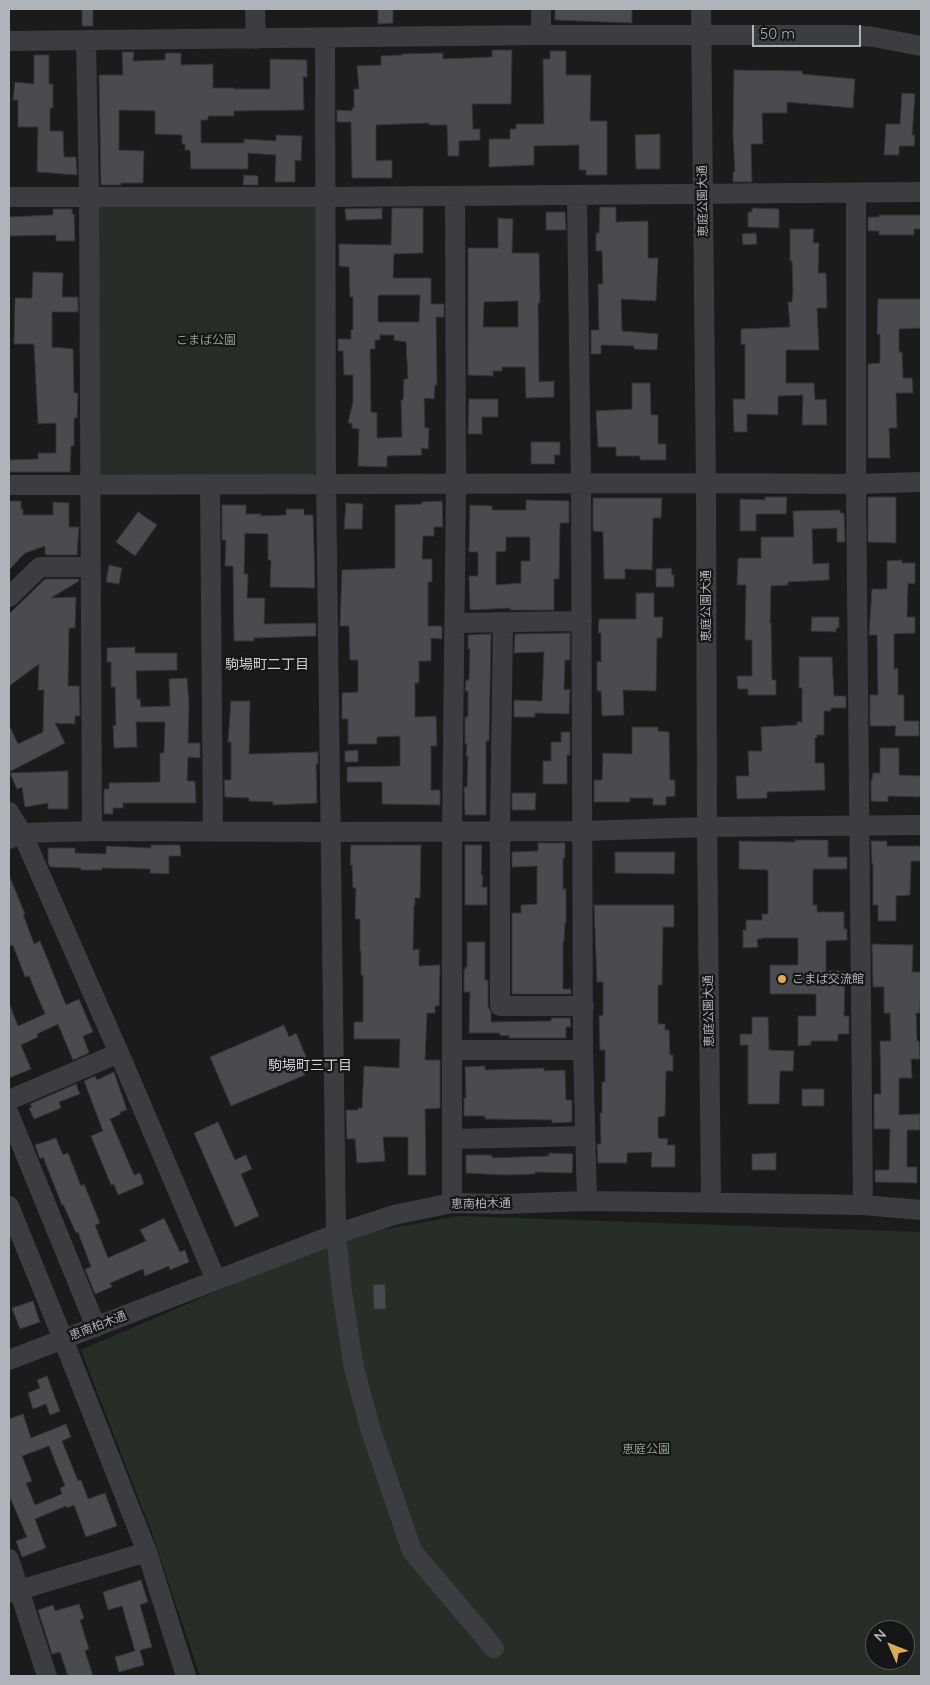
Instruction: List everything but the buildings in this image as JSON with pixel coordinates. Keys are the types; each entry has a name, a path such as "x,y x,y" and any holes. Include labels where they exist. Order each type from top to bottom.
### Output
{"street":[{"path":"255,9 256,39"},
{"path":"541,9 541,35"},
{"name":"恵庭公園大通","path":"701,9 711,1202"},
{"path":"9,41 700,35 874,37 921,46"},
{"path":"325,38 326,484 330,832 336,1234 342,1292 354,1368 371,1431 412,1551 494,1648"},
{"path":"86,41 89,198 92,831"},
{"path":"9,197 577,196 921,192"},
{"path":"856,194 856,484 863,1205"},
{"path":"452,1203 452,831 456,484 455,196"},
{"path":"577,196 584,831 583,1050 587,1201"},
{"path":"9,485 856,484 921,482"},
{"path":"210,485 213,831"},
{"path":"9,597 40,567 90,567"},
{"path":"455,623 582,621"},
{"path":"502,623 500,1006 584,1006"},
{"path":"9,812 15,836 119,1053 216,1280"},
{"path":"15,836 92,831 584,831 707,827 921,825"},
{"path":"452,1050 583,1050"},
{"path":"9,1100 119,1053"},
{"path":"9,1114 96,1327"},
{"path":"452,1139 584,1136"},
{"name":"恵南柏木通","path":"9,1360 336,1234 394,1215 452,1203 711,1202 863,1205 921,1210"},
{"path":"9,1206 147,1552 186,1676"},
{"path":"14,1592 147,1552"},
{"path":"9,1558 14,1592 47,1676"}],"green space":[{"name":"こまば公園","path":"310,203 316,209 317,470 312,476 106,478 97,473 98,206"},
{"name":"恵庭公園","path":"458,1216 921,1232 921,1676 200,1676 152,1533 81,1350 342,1237"}],"place":[{"name":"こまば交流館","path":"782,979"}],"district":[{"name":"駒場町二丁目","path":"267,665"},
{"name":"駒場町三丁目","path":"310,1066"}]}
